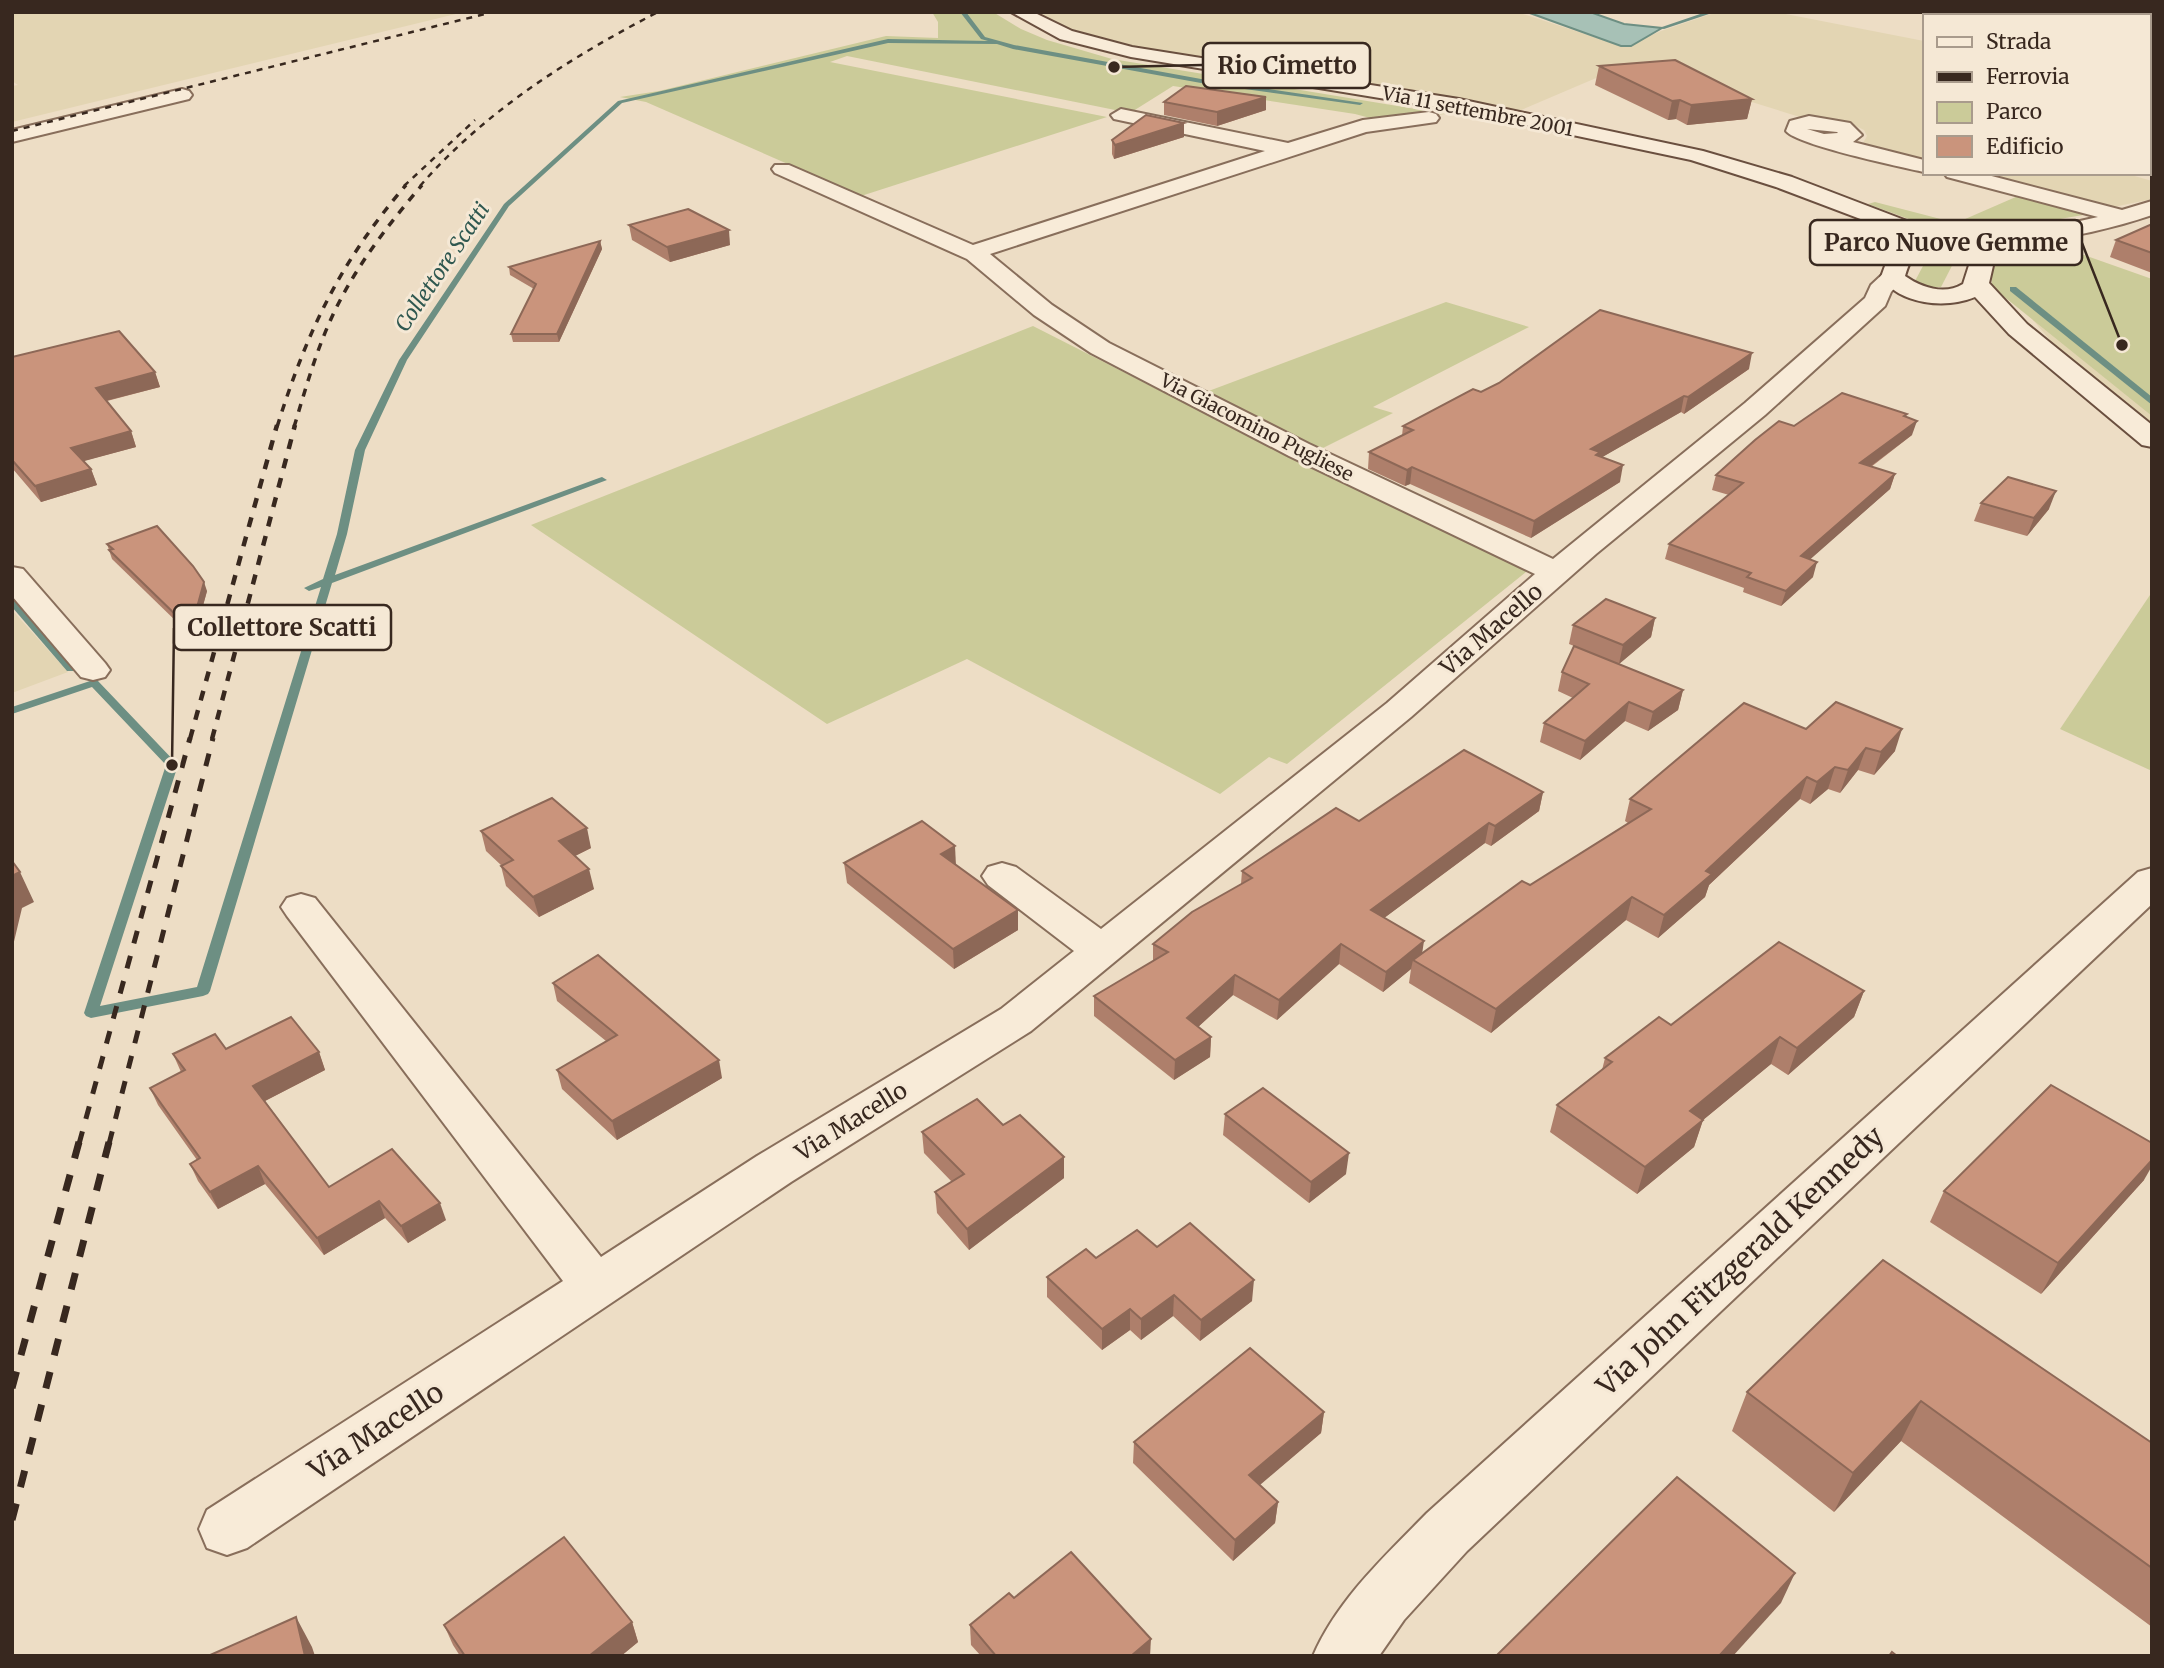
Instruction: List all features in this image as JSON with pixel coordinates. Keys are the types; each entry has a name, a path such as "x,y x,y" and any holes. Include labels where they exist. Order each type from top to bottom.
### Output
{"street":[{"name":"Via 11 settembre 2001","path":"1019,12 1066,35 1131,52 1459,105 1696,155 1784,182 1935,240"},
{"path":"12,136 182,95"},
{"path":"1121,115 1289,149"},
{"path":"975,254 986,246 1363,126 1429,118"},
{"path":"1815,138 1850,144 1923,166"},
{"name":"Via Giacomino Pugliese","path":"782,169 975,254 1043,310 1100,348 1299,450 1556,572"},
{"path":"1962,175 2124,218"},
{"path":"1945,296 1965,292 1977,283 1983,257 1994,249 2020,239 2124,218 2152,208"},
{"name":"Via 11 settembre 2001","path":"1852,210 1883,229 1903,248 1910,242 1935,240 1972,247 1983,257"},
{"path":"1960,243 1973,239 2020,239"},
{"path":"1884,289 1903,248"},
{"path":"1977,283 1986,296 2018,328 2152,439"},
{"name":"Via Macello","path":"227,1529 774,1169 1016,1020 1399,710 1556,572 1755,409 1884,289 1945,296"},
{"path":"1945,296 2018,328"},
{"path":"12,576 93,670"},
{"path":"1002,876 1102,951"},
{"name":"Via John Fitzgerald Kennedy","path":"1343,1656 1382,1600 1447,1532 2152,881"},
{"path":"302,907 595,1286"}],"shaded area":[{"path":"12,12 464,12 12,122 12,86 18,85 12,81"},
{"path":"1035,12 1517,12 1625,47 1661,31 1717,12 1776,12 1923,41 1923,160 1863,143 1867,136 1864,130 1854,125 1838,120 1803,118 1629,64 1514,113 1126,46 1059,25"},
{"path":"1527,12 1590,12 1624,24 1662,28 1631,46 1621,46"},
{"path":"1984,175 2131,175 2152,181 2152,199 2109,208"},
{"path":"2021,306 2152,394 2152,423 2056,347"},
{"path":"12,610 68,672 12,693"}],"green space":[{"path":"932,12 993,12 1021,29 1047,40 1112,59 1446,114 1370,118 1173,86 1130,113 847,56 830,62 1107,117 861,196 646,102 620,97 659,91 886,36 938,38 938,22"},
{"path":"2018,196 2089,214 2025,225 1952,231 1925,225 1868,204 1875,202 1956,223"},
{"path":"2057,241 2067,249 2152,279 2152,416 1992,287 1992,274 2003,256 2012,251"},
{"path":"1931,251 1945,251 1957,256 1941,287 1929,287 1915,281"},
{"path":"1446,302 1529,327 1373,407 1393,413 1319,450 1206,392"},
{"path":"1033,326 1279,451 1531,568 1287,764 1269,757 1220,794 967,659 827,724 531,525"},
{"path":"2152,592 2152,771 2060,729"}],"building":[{"path":"2152,12 2150,52 2150,14 2054,14"},
{"path":"2150,52 2152,52 2152,68"},
{"path":"1675,60 1752,99 1691,105 1680,100 1672,101 1599,66"},
{"path":"1186,86 1266,97 1217,112 1164,102"},
{"path":"1146,115 1184,123 1115,145 1112,140"},
{"path":"688,209 729,230 667,247 629,225"},
{"path":"2152,224 2152,253 2116,240"},
{"path":"600,241 557,334 511,334 536,284 509,267"},
{"path":"1600,310 1752,353 1688,397 1684,396 1591,449 1600,452 1596,455 1623,465 1534,521 1412,467 1407,470 1369,452 1413,430 1403,426 1473,389 1481,392 1499,383"},
{"path":"119,331 155,372 96,388 131,431 71,448 91,469 35,486 12,460 12,357"},
{"path":"1842,393 1907,414 1904,416 1917,421 1860,463 1895,474 1801,556 1817,562 1786,591 1747,577 1751,573 1669,544 1743,483 1716,475 1755,440 1779,421 1794,426"},
{"path":"2008,477 2056,491 2034,518 1981,503"},
{"path":"157,526 204,582 196,611 178,617 109,550 113,549 107,544"},
{"path":"1606,599 1655,618 1623,645 1573,625"},
{"path":"1574,646 1683,690 1653,712 1629,702 1585,741 1544,723 1589,684 1562,672"},
{"path":"1836,702 1902,729 1881,752 1866,748 1848,770 1835,767 1817,782 1807,777 1706,871 1712,874 1664,915 1632,897 1496,1009 1413,960 1522,881 1530,885 1651,809 1630,799 1744,703 1806,729"},
{"path":"1464,750 1543,792 1495,826 1489,823 1371,910 1424,941 1386,972 1341,944 1279,1000 1235,975 1187,1018 1211,1037 1175,1060 1094,996 1168,952 1153,944 1192,912 1252,878 1242,871 1336,808 1359,821"},
{"path":"552,798 587,828 559,841 589,869 533,897 501,866 513,860 481,831"},
{"path":"922,821 955,846 941,854 1018,910 953,949 844,863"},
{"path":"12,861 20,872 12,876"},
{"path":"1779,942 1864,991 1797,1048 1780,1037 1690,1111 1703,1120 1645,1167 1557,1105 1612,1062 1605,1058 1659,1017 1671,1025"},
{"path":"598,955 719,1060 612,1121 557,1070 617,1035 553,983"},
{"path":"291,1017 319,1052 253,1086 329,1187 392,1149 440,1203 401,1226 379,1201 317,1238 258,1166 210,1192 190,1164 200,1158 150,1088 185,1070 173,1054 215,1034 226,1049"},
{"path":"2051,1085 2152,1143 2152,1160 2058,1263 1944,1191"},
{"path":"1263,1088 1349,1153 1311,1182 1225,1114"},
{"path":"977,1099 1003,1125 1020,1115 1064,1157 967,1229 935,1192 964,1174 922,1132"},
{"path":"1190,1223 1254,1280 1201,1320 1174,1295 1141,1319 1130,1309 1102,1329 1047,1277 1086,1249 1096,1258 1137,1230 1157,1247"},
{"path":"1883,1260 2152,1443 2152,1568 1921,1401 1853,1473 1747,1392"},
{"path":"1250,1348 1324,1412 1249,1475 1278,1502 1235,1540 1134,1442"},
{"path":"1677,1477 1795,1573 1719,1656 1496,1656"},
{"path":"564,1537 632,1622 589,1656 465,1656 444,1625"},
{"path":"1071,1552 1151,1639 1131,1656 996,1656 970,1625 1009,1593 1014,1598"},
{"path":"296,1617 305,1656 208,1656"}],"waterway":[{"path":"963,12 983,38 1013,47 1201,81 1360,103"},
{"path":"1662,28 1712,12"},
{"name":"Collettore Scatti","path":"328,581 342,534 360,450 403,360 506,205 620,102 888,41 995,43"},
{"path":"2013,289 2152,402"},
{"path":"328,581 602,480"},
{"name":"Collettore Scatti","path":"12,711 94,683 172,765 91,1013 203,991 328,581"},
{"path":"309,588 328,581"},
{"path":"12,600 71,669"}],"railway":[{"path":"12,131 493,12"},
{"path":"420,186 472,134 531,88 593,48 658,12"},
{"path":"404,186 475,120"},
{"path":"277,427 288,392 328,299 362,242 406,185"},
{"path":"294,427 320,346 340,301 372,249 422,185"},
{"path":"190,739 277,425"},
{"path":"212,739 295,425"},
{"path":"79,1144 190,738"},
{"path":"109,1144 213,738"},
{"path":"12,1388 79,1142"},
{"path":"12,1520 109,1142"}],"place":[{"name":"Rio Cimetto","path":"1114,67"},
{"name":"Parco Nuove Gemme","path":"2122,345"},
{"name":"Collettore Scatti","path":"172,765"}]}
